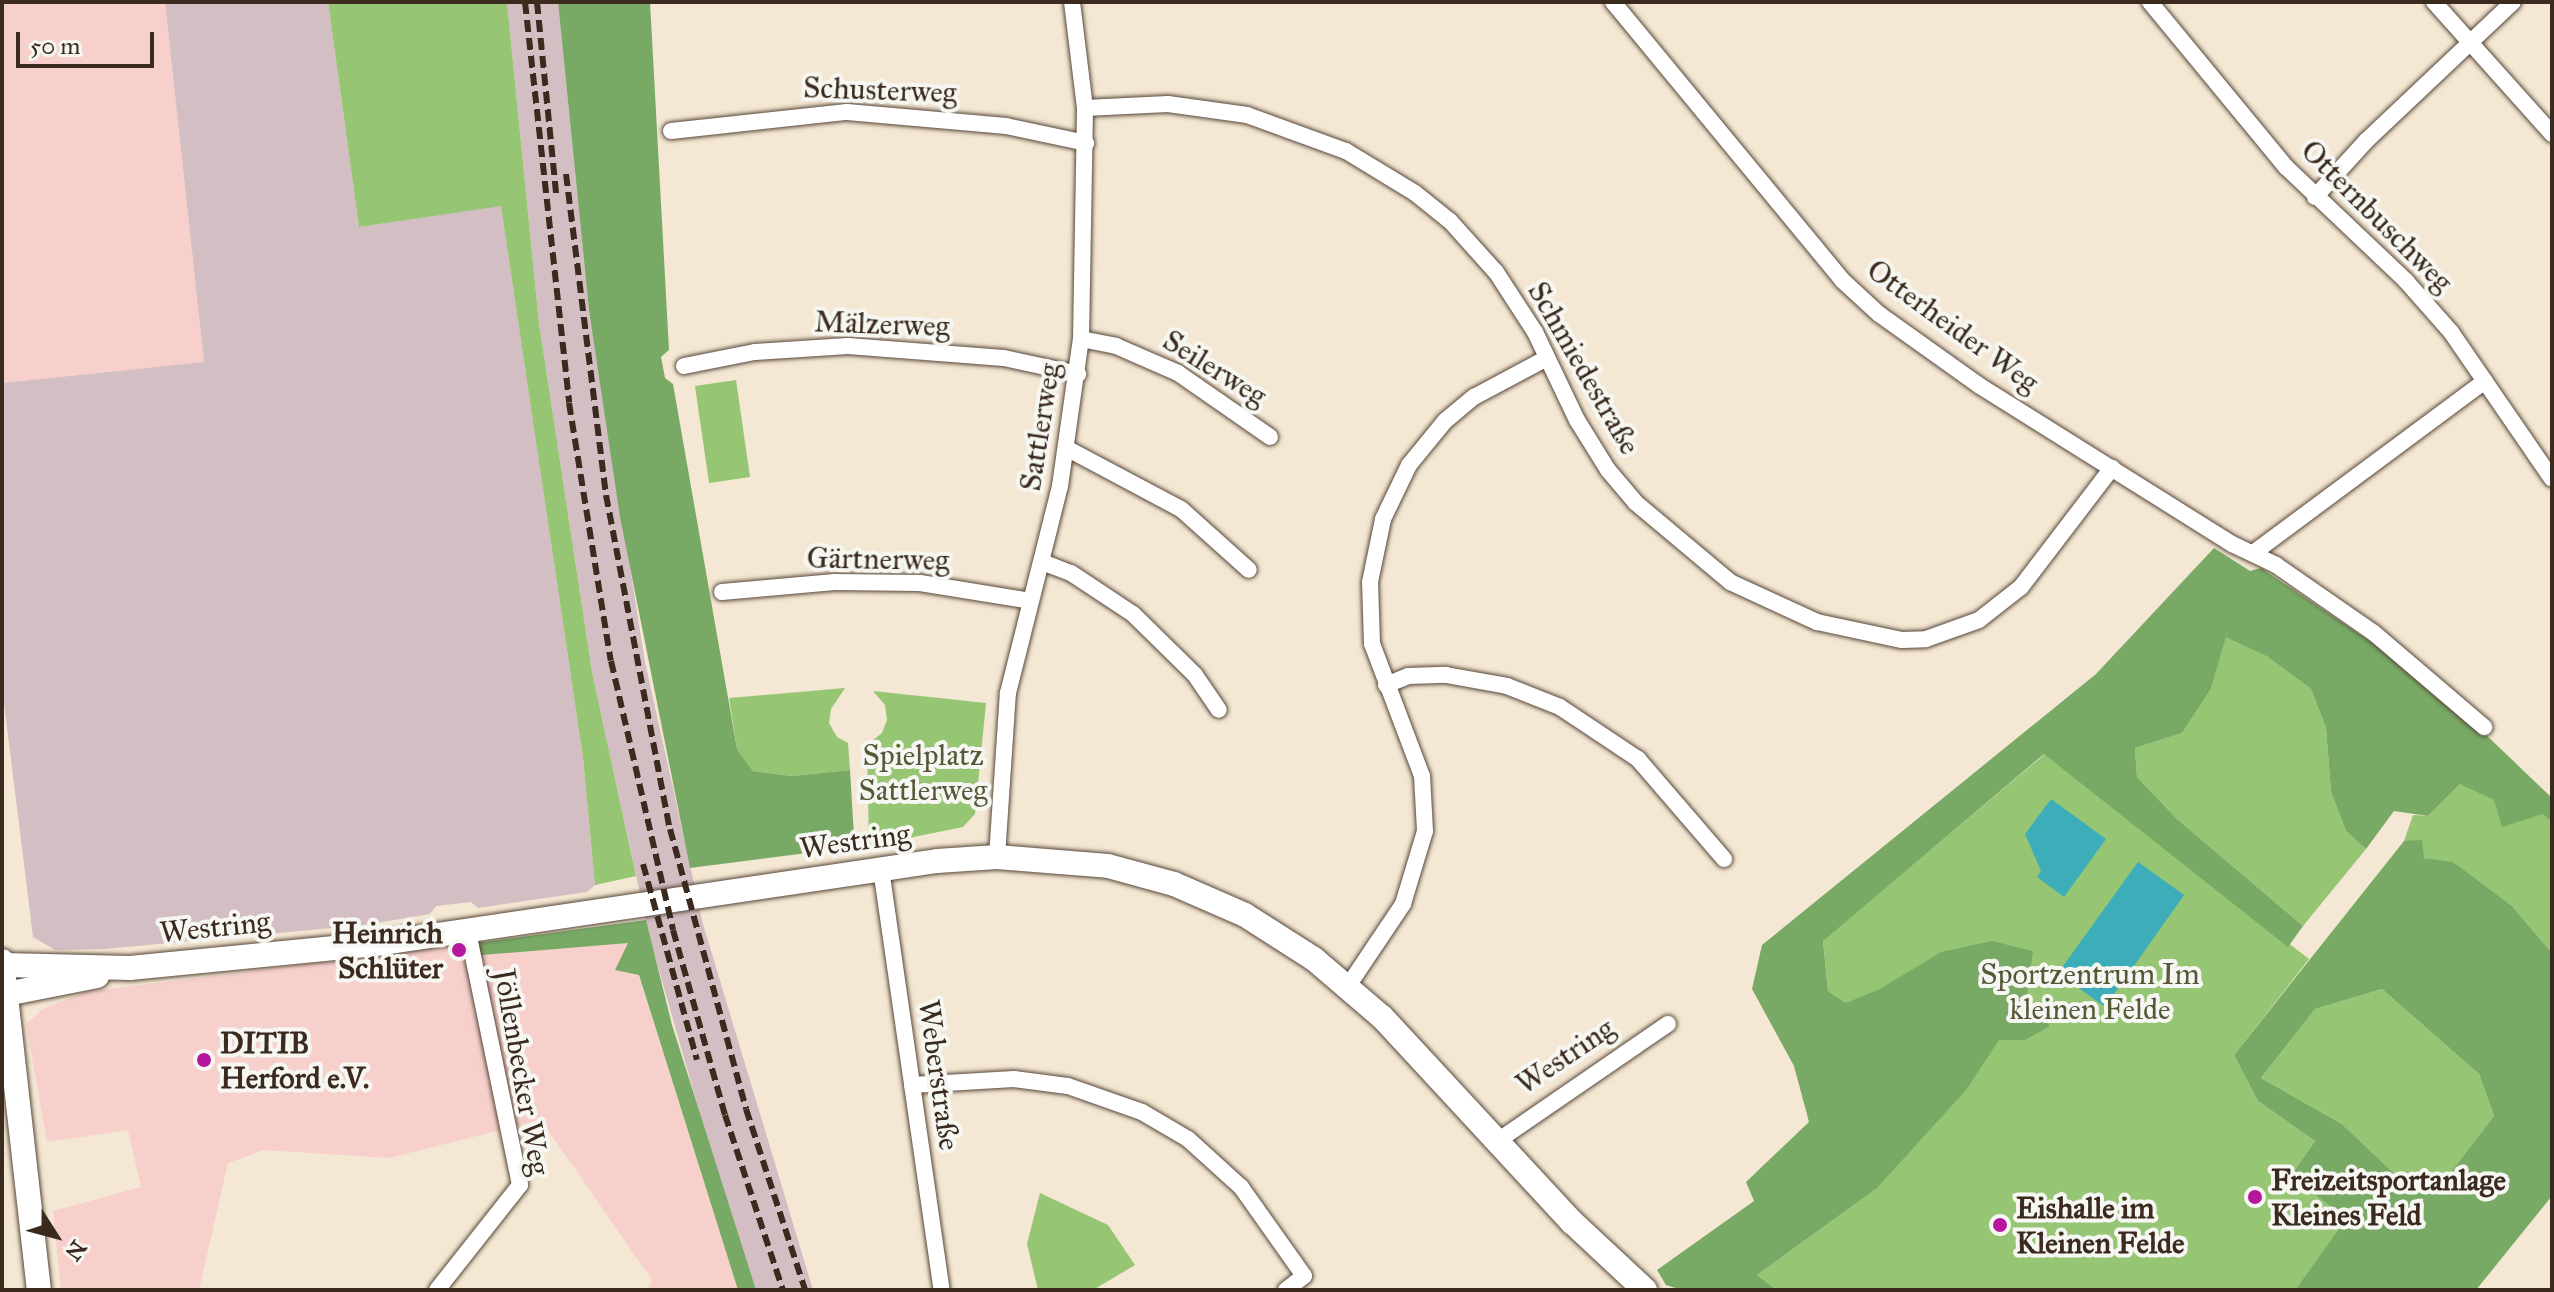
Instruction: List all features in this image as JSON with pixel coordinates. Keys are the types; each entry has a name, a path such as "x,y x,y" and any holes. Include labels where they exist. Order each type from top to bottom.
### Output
{"street":[{"name":"Sattlerweg","path":"997,857 1008,693 1068,449 1078,374 1086,143 1085,108 1072,2"},
{"name":"Otterheider Weg","path":"1613,2 1842,280 1879,314 1980,386 2232,544 2256,551 2374,633 2484,727"},
{"name":"Otternbuschweg","path":"2150,2 2315,197 2406,281 2485,381 2552,479"},
{"path":"2434,2 2552,134"},
{"path":"2315,197 2513,2"},
{"name":"Schmiedestraße","path":"1085,108 1205,107 1300,131 1346,151 1415,193 1474,245 1518,304 1608,470 1675,540 1730,582 1763,599 1869,636 1926,639 1979,620 2021,587 2112,468"},
{"name":"Schusterweg","path":"671,131 847,112 1006,126 1086,143"},
{"name":"Seilerweg","path":"1081,339 1116,346 1178,373 1270,437"},
{"name":"Mälzerweg","path":"684,366 755,352 848,346 1004,358 1078,374"},
{"path":"1348,986 1403,904 1425,831 1422,776 1372,644 1368,609 1374,553 1396,490 1445,421 1474,397 1547,358"},
{"path":"2256,551 2485,381"},
{"path":"1068,449 1171,502 1249,570"},
{"path":"1042,562 1071,573 1133,614 1195,675 1219,710"},
{"name":"Gärtnerweg","path":"722,592 835,582 920,583 1031,601"},
{"path":"1386,685 1408,676 1446,675 1507,686 1560,707 1638,759 1724,859"},
{"name":"Westring","path":"6,994 130,968 468,931 881,869 997,857 1108,866 1174,884 1277,934 1348,986 1499,1140 1572,1222 1645,1290"},
{"name":"Weberstraße","path":"881,869 942,1290"},
{"name":"Jöllenbecker Weg","path":"437,1290 520,1185 468,931"},
{"path":"2,963 39,1290"},
{"name":"Westring","path":"2,963 130,968"},
{"name":"Westring","path":"1499,1140 1668,1024"},
{"path":"912,1085 1014,1079 1068,1086 1142,1112 1222,1167 1304,1276 1286,1290"},
{"name":"Westring","path":"1572,1222 1621,1290"}],"shaded area":[{"path":"2,2 165,2 204,362 2,383"},
{"path":"165,2 328,2 359,227 501,205 583,758 595,885 587,892 478,908 471,902 436,906 430,914 364,925 105,949 55,950 33,937 2,687 2,383 204,362"},
{"path":"507,2 558,2 589,310 645,662 703,924 813,1290 756,1290 731,1223 649,935 592,672 539,323"},
{"path":"628,942 738,1290 647,1290 652,1280 541,1120 389,1158 264,1150 228,1163 199,1290 61,1290 53,1211 141,1187 128,1130 47,1142 26,1024 43,1009 85,992 454,946 458,957"}],"green space":[{"path":"328,2 507,2 539,323 592,672 636,876 595,885 583,758 501,206 359,227"},
{"path":"558,2 650,2 669,350 661,357 665,378 673,384 737,749 753,771 792,776 850,770 855,853 838,849 690,868 620,517 589,310"},
{"path":"736,380 750,477 709,483 695,386"},
{"path":"2214,548 2250,571 2261,568 2380,648 2482,731 2552,798 2552,822 2543,814 2502,827 2494,800 2460,784 2428,816 2394,811 2366,849 2346,831 2331,792 2326,728 2311,689 2268,657 2226,637 2211,689 2182,733 2135,748 2137,777 2177,819 2303,926 2288,947 2044,754 1823,941 1828,991 1846,1003 1880,989 1941,952 1992,941 2033,951 2027,996 2050,1026 2025,1040 1999,1040 1966,1090 1876,1189 1757,1275 1777,1290 1682,1290 1666,1285 1657,1270 1754,1201 1746,1182 1809,1122 1794,1066 1752,989 1762,945 2096,674"},
{"path":"2226,636 2268,657 2311,689 2326,728 2331,792 2346,831 2366,849 2303,926 2177,819 2137,777 2135,748 2182,733 2211,689"},
{"path":"845,688 831,709 829,723 837,737 848,743 850,770 792,776 753,771 737,749 729,698"},
{"name":"Spielplatz Sattlerweg","path":"873,691 986,703 975,814 963,827 869,846 867,745 882,733 887,720 885,705"},
{"name":"Sportzentrum Im kleinen Felde","path":"2045,754 2309,959 2234,1055 2258,1101 2315,1141 2290,1177 2348,1218 2295,1290 1777,1290 1757,1275 1876,1189 1846,1003 1828,991 1823,940"},
{"path":"2460,784 2544,814 2552,822 2552,953 2512,906 2453,863 2424,858 2404,841 2413,815 2428,816"},
{"path":"2422,840 2424,858 2453,862 2512,906 2552,953 2552,1196 2476,1290 2295,1290 2347,1218 2290,1177 2315,1141 2258,1101 2234,1055 2404,841","holes":["2382,989 2479,1074 2494,1116 2440,1186 2404,1183 2342,1124 2261,1078 2315,1009"]},
{"path":"646,920 672,1025 756,1290 738,1290 639,975 615,970 628,943 458,957 454,946"},
{"path":"2382,989 2479,1074 2494,1116 2440,1186 2404,1183 2342,1124 2261,1078 2315,1009"},
{"path":"1040,1193 1108,1225 1135,1265 1093,1290 1038,1290 1027,1244"}],"water":[{"path":"2051,799 2106,839 2064,897 2037,877 2041,871 2025,834"},
{"path":"2138,862 2184,895 2105,1007 2058,973"}],"railway":[{"path":"525,2 569,403 611,661 673,930 725,1115 783,1290"},
{"path":"537,2 556,194"},
{"path":"566,174 606,495 670,829 746,1109 805,1290"},
{"path":"643,864 697,1060"}],"place":[{"name":"Heinrich Schlüter","path":"459,950"},
{"name":"DITIB Herford e.V.","path":"204,1060"},
{"name":"Freizeitsportanlage Kleines Feld","path":"2255,1197"},
{"name":"Eishalle im Kleinen Felde","path":"2000,1225"}]}
